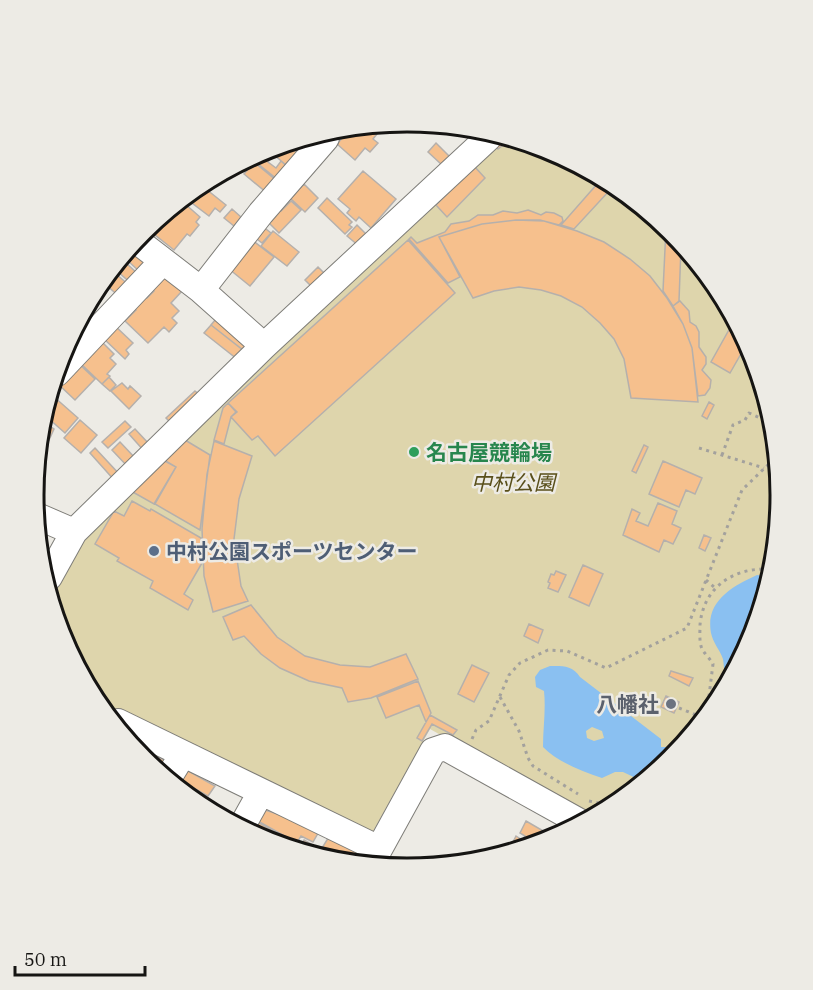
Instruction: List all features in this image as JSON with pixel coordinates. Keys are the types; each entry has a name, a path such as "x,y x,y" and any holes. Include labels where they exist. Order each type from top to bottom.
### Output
{"street":[{"path":"52,572 74,532 264,346 485,141"},
{"path":"201,290 261,213 323,142"},
{"path":"143,246 201,290 264,346"},
{"path":"70,360 163,261"},
{"path":"44,519 74,532"},
{"path":"128,727 261,792 376,856 433,751 445,747 572,818"},
{"path":"172,772 183,754"},
{"path":"245,820 261,792"}],"path":[{"path":"722,455 733,425 746,420 749,413 762,418"},
{"path":"699,448 765,468"},
{"path":"464,757 476,730 489,721 514,668 520,663 548,650 576,653 606,668 687,628 742,490 768,465"},
{"path":"709,695 713,664 702,648 700,633 704,605 715,588 737,574 762,569"},
{"path":"706,580 715,588"},
{"path":"500,697 519,731 528,759 533,766 591,802 598,803"},
{"path":"679,708 695,714"}],"green space":[{"name":"中村公園","path":"492,142 523,151 567,169 608,193 646,222 679,256 708,293 742,356 763,424 769,471 769,519 763,566 742,634 721,677 708,697 679,734 646,768 608,797 580,813 430,729 371,835 117,713 81,656 55,586 89,526"}],"water":[{"path":"761,576 742,634 724,671 723,659 713,640 710,622 717,603 739,584"},
{"path":"550,666 570,668 661,739 661,747 667,747 634,777 623,772 615,772 602,778 563,762 543,747 544,691 536,687 535,677 540,670","holes":["592,727 602,731 604,738 594,741 587,738 586,731"]}],"building":[{"path":"377,133 373,139 378,143 370,152 365,148 355,160 337,144 342,138"},
{"path":"436,143 450,157 442,165 428,152"},
{"path":"497,143 503,145 498,149 495,145"},
{"path":"306,146 300,154 295,150"},
{"path":"294,150 303,157 292,170 276,157"},
{"path":"270,159 268,162 276,168 281,161 292,171 282,183 258,164"},
{"path":"257,164 277,181 267,193 244,174 249,168"},
{"path":"474,166 485,178 447,217 436,205"},
{"path":"363,171 396,199 371,228 359,217 356,221 347,213 350,209 338,199"},
{"path":"304,184 318,198 305,212 290,198"},
{"path":"596,186 608,193 574,229 561,225"},
{"path":"208,191 226,205 220,212 215,208 209,216 192,203"},
{"path":"327,198 352,222 349,225 352,227 345,234 318,208"},
{"path":"291,201 301,210 279,233 265,219 277,207 281,211"},
{"path":"187,206 200,217 196,222 199,225 190,236 187,234 174,250 154,234"},
{"path":"232,209 241,217 234,226 224,218"},
{"path":"528,210 541,215 546,212 554,213 562,217 563,221 559,225 540,220 482,224 439,237 460,277 448,283 409,239 411,237 417,243 445,232 451,224 469,221 478,215 493,215 503,211 517,213"},
{"path":"516,220 544,221 604,242 650,276 683,324 692,348 698,402 631,398 624,359 614,339 582,307 561,296 519,287 494,291 473,298 439,237 482,224"},
{"path":"261,225 271,233 262,243 252,235"},
{"path":"357,225 368,236 359,246 347,236"},
{"path":"273,231 299,252 287,266 261,246"},
{"path":"252,240 274,257 250,286 229,269"},
{"path":"408,240 455,293 275,456 258,436 252,440 231,417 237,412 228,403"},
{"path":"665,241 681,258 679,301 673,306 663,291"},
{"path":"137,252 150,263 141,273 129,262"},
{"path":"127,264 139,275 133,285 120,273"},
{"path":"318,267 328,277 315,290 305,280"},
{"path":"165,272 183,290 171,303 179,311 172,318 177,323 169,332 164,327 148,343 125,321 136,310 132,306 143,294 147,298 154,291 151,288"},
{"path":"118,276 130,286 121,298 109,288"},
{"path":"680,301 689,311 690,322 699,332 699,347 706,357 706,364 702,370 711,380 710,388 705,395 698,396 692,348 673,306"},
{"path":"220,314 253,346 247,353 211,325"},
{"path":"113,324 133,343 126,350 129,354 125,359 102,337"},
{"path":"211,325 244,351 237,359 204,333"},
{"path":"729,329 741,354 730,373 711,362"},
{"path":"99,339 114,354 110,358 116,364 107,374 110,376 102,384 79,362"},
{"path":"77,362 95,379 75,400 60,386 64,374"},
{"path":"109,377 116,385 110,391 102,384"},
{"path":"122,383 128,389 130,386 141,396 129,409 111,391"},
{"path":"195,391 200,395 171,423 166,418"},
{"path":"57,399 78,418 65,433 51,421"},
{"path":"709,402 714,405 707,419 702,416"},
{"path":"228,403 236,412 231,417 224,444 214,440 223,408"},
{"path":"80,420 97,435 81,453 64,438"},
{"path":"125,421 131,427 108,448 102,442"},
{"path":"50,426 54,429 48,440"},
{"path":"135,429 150,445 144,451 129,434"},
{"path":"185,440 210,455 200,530 155,504 176,467 164,460"},
{"path":"214,441 252,456 239,499 234,539 241,586 248,601 213,612 204,576 202,529 207,474"},
{"path":"120,442 136,459 128,467 112,450"},
{"path":"644,445 648,447 636,473 632,471"},
{"path":"95,448 121,476 115,481 90,453"},
{"path":"163,460 176,467 154,504 131,491"},
{"path":"663,461 702,478 695,494 686,490 679,507 649,494"},
{"name":"中村公園スポーツセンター","path":"132,501 150,511 151,509 201,538 202,563 184,594 193,600 188,610 150,588 153,581 117,561 119,558 95,544 114,511 124,516"},
{"path":"658,503 677,511 672,524 681,528 673,544 664,540 659,552 623,535 632,509 640,513 636,521 648,526"},
{"path":"704,535 711,538 705,551 699,548"},
{"path":"583,565 603,574 589,606 569,597"},
{"path":"556,571 566,575 558,592 548,588 551,574 554,575"},
{"path":"251,605 277,637 305,656 340,665 370,667 406,654 418,679 371,698 348,702 342,688 309,681 280,668 261,654 244,636 233,640 223,617"},
{"path":"529,624 543,630 538,643 524,636"},
{"path":"472,665 489,673 474,702 458,694"},
{"path":"671,671 693,678 689,686 669,676"},
{"path":"418,681 431,713 426,722 419,705 386,718 377,697"},
{"path":"666,696 679,702 674,713 661,707"},
{"path":"430,715 457,730 453,735 432,724 422,741 417,738"},
{"path":"152,754 166,761 164,765"},
{"path":"183,768 215,786 208,796 178,777"},
{"path":"262,809 321,828 313,842 301,836 298,841 256,820"},
{"path":"256,821 280,835 268,830 254,824"},
{"path":"526,821 543,831 523,839 525,836 520,833"},
{"path":"330,835 359,852 358,855 322,848"}],"place":[{"name":"名古屋競輪場","path":"414,452"},
{"name":"中村公園スポーツセンター","path":"154,551"},
{"name":"八幡社","path":"671,704"}]}
